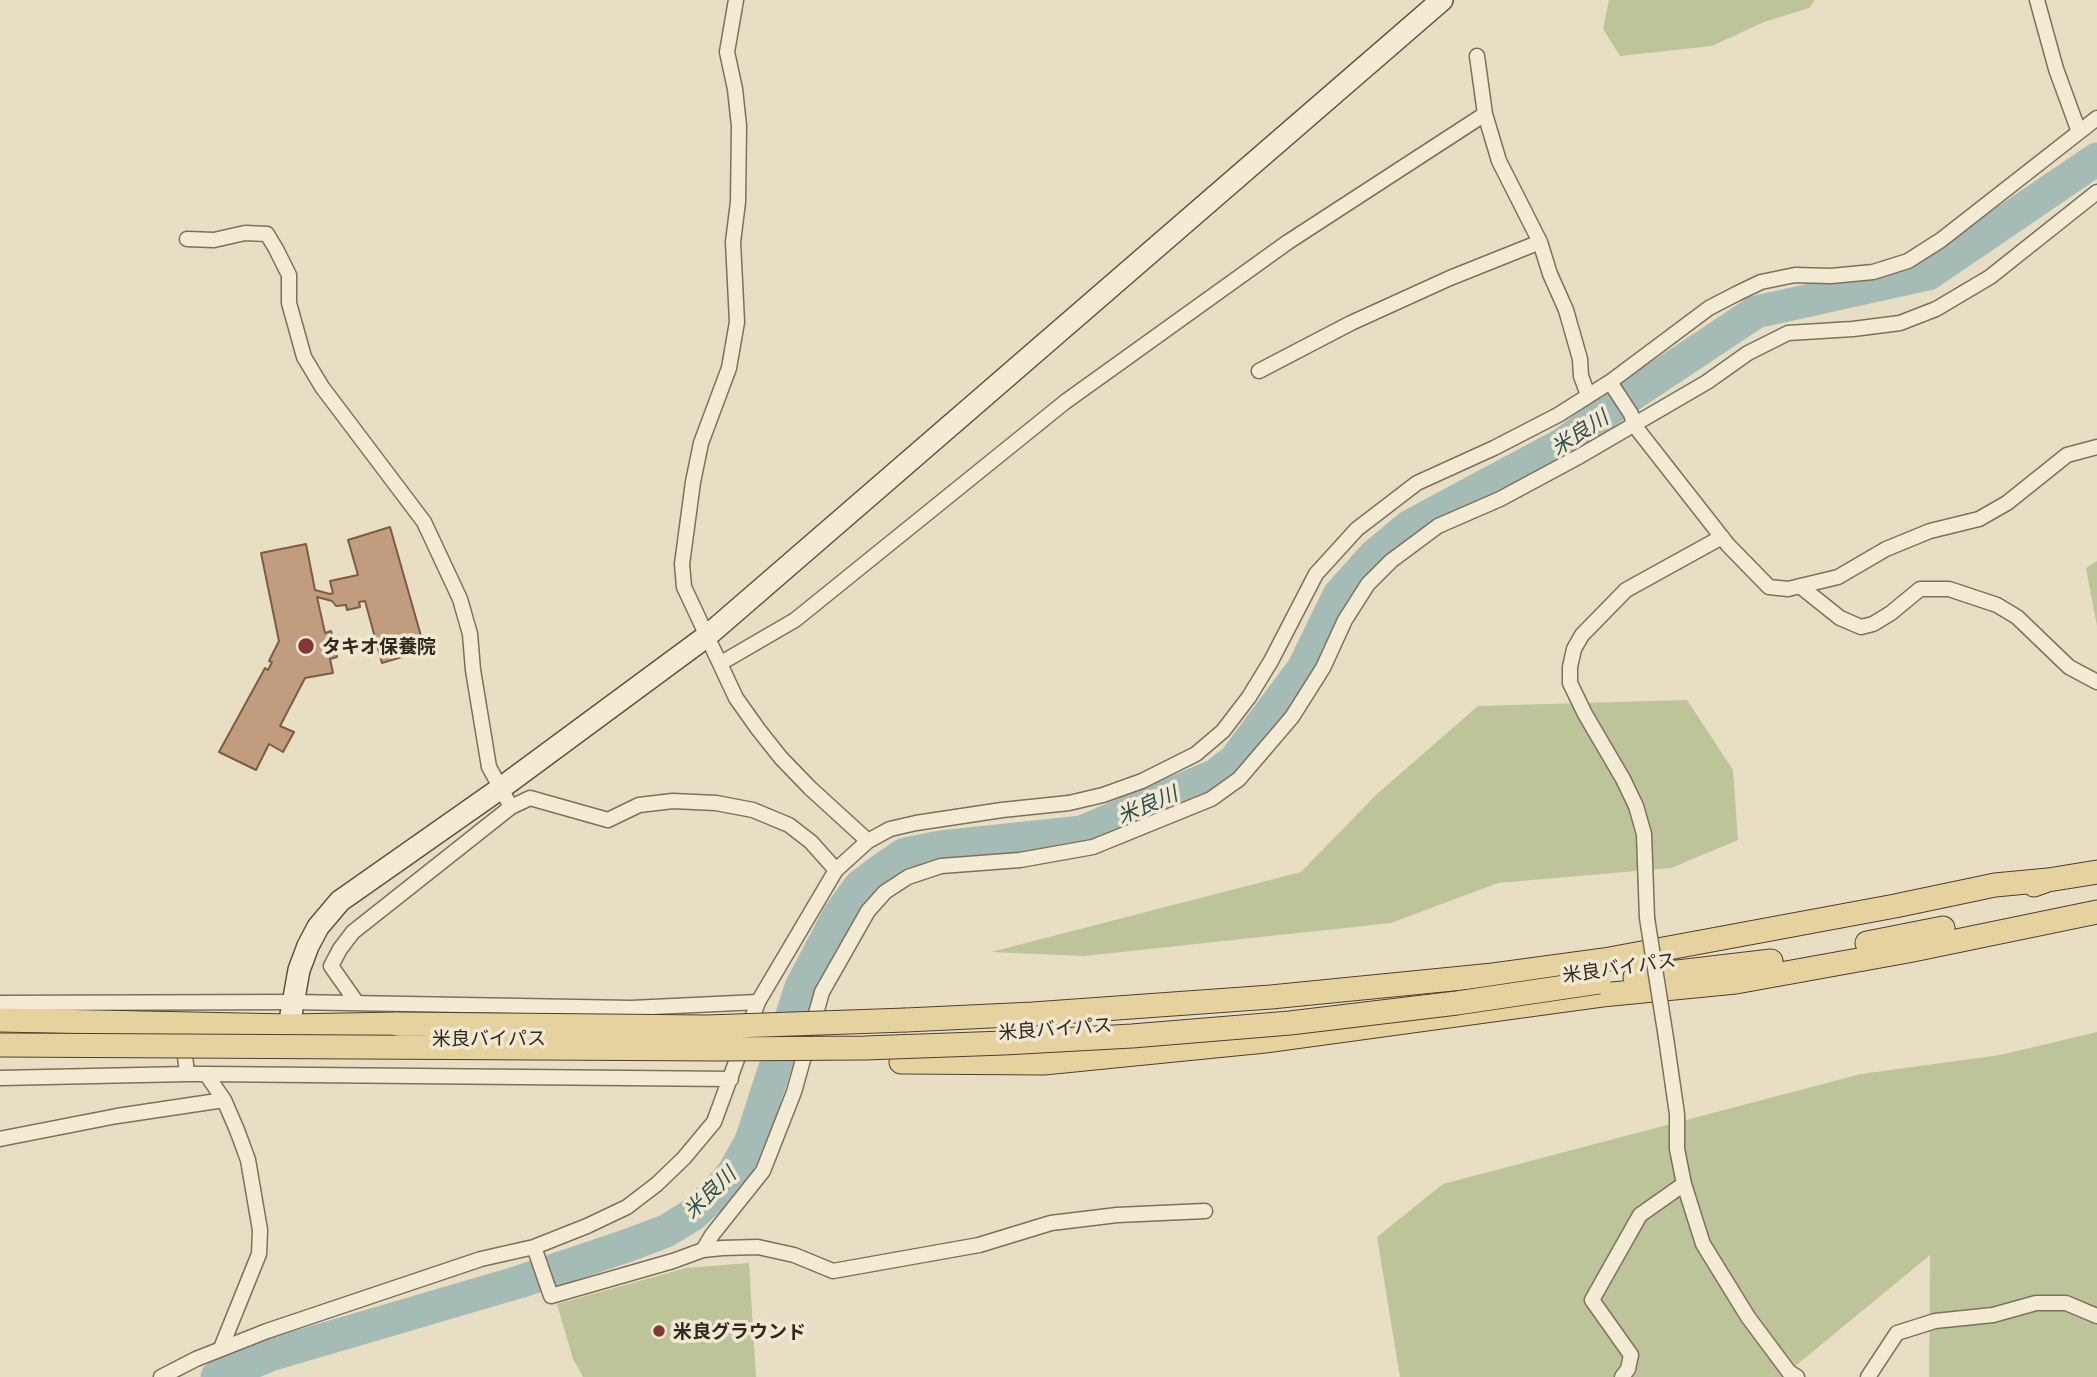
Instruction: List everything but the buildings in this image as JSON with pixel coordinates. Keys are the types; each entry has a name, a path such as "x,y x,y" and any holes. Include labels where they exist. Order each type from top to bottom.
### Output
{"main road":[{"name":"米良バイパス","path":"0,1045 865,1048 1132,1036 1290,1023 1457,1003 1994,901 2048,880 2097,872"},
{"path":"0,1020 289,1026 398,1024 707,1027 1033,1014 1271,997 1493,975 1604,960 1995,885 2048,880"},
{"name":"米良バイパス","path":"0,1035 708,1039 906,1036 1053,1028 1282,1011 1599,976 1760,963 2097,897"},
{"path":"0,1056 186,1065 288,1056 1044,1063 1265,1041 1602,995 1736,982 1909,951 2097,912"}],"street":[{"path":"736,0 727,52 739,126 738,202 733,242 737,322 729,368 701,443 693,482 682,564 684,587 736,698 781,758 869,841"},
{"path":"288,1056 293,1002 307,946 328,913 353,890 501,788 707,636 1442,0"},
{"path":"2037,0 2056,69 2079,132"},
{"path":"1477,56 1485,114 1499,161 1540,242 1566,310 1580,359 1581,376 1588,394"},
{"path":"721,663 795,620 1065,402 1288,242 1485,114"},
{"path":"161,1377 221,1348 468,1264 536,1252 627,1206 657,1184 684,1158 713,1122 758,1002 836,870 869,841 890,830 916,823 1069,803 1103,795 1142,781 1196,754 1223,731 1249,697 1316,574 1357,529 1417,483 1525,433 1588,394 1612,385 1709,308 1761,282 1795,275 1831,276 1874,272 1908,261 1941,240 2097,118"},
{"path":"703,1250 763,1171 794,1092 822,992 868,911 885,892 908,877 941,866 1020,860 1093,847 1211,799 1239,779 1292,718 1323,668 1359,598 1391,561 1438,526 1500,499 1633,419 1707,382 1748,353 1788,333 1900,323 1936,309 1990,277 2097,192"},
{"path":"187,239 214,240 245,233 267,234 276,249 289,275 289,303 304,357 322,387 424,522 460,599 470,634 473,670 489,767 511,807"},
{"path":"1259,370 1350,323 1450,278 1540,242"},
{"path":"1612,385 1633,419 1722,537 1769,587 1788,589 1838,577 1886,549 1930,531 1979,519 2007,503 2067,455 2097,447"},
{"path":"1722,537 1626,590 1582,635 1574,649 1570,683 1623,779 1636,806 1644,834 1647,918 1677,1114 1677,1149 1684,1184 1703,1244 1748,1317 1789,1372 1797,1377"},
{"path":"1800,586 1840,618 1861,627 1873,624 1891,613 1920,589 1949,589 1997,605 2017,617 2069,667 2097,682"},
{"path":"357,1003 331,966 353,932 511,807 530,798 608,820 639,805 673,801 753,810 789,825 811,842 836,870"},
{"path":"0,1003 293,1002 631,1008 758,1002"},
{"path":"0,1078 186,1065 206,1074 731,1079"},
{"path":"206,1074 224,1100 248,1160 260,1230 259,1254 221,1348"},
{"path":"0,1139 117,1116 224,1100"},
{"path":"1622,1377 1628,1369 1631,1355 1592,1300 1640,1215 1684,1184"},
{"path":"536,1252 551,1296 703,1250 758,1247 794,1255 833,1271 979,1245 1051,1223 1117,1215 1205,1210"},
{"path":"1868,1377 1898,1333 1935,1321 1993,1315 2036,1303 2066,1303 2097,1316"}],"green space":[{"path":"1609,0 1815,0 1809,8 1764,22 1712,46 1620,56 1603,29"},
{"path":"2097,561 2097,626 2086,568"},
{"path":"1687,700 1733,770 1738,840 1671,868 1498,883 1391,923 1084,956 991,952 1301,872 1377,794 1478,706"},
{"path":"2097,1032 2097,1377 1929,1377 1930,1255 1782,1377 1400,1377 1377,1237 1443,1184 1861,1074 2000,1055"},
{"name":"米良グラウンド","path":"749,1263 756,1377 583,1377 573,1359 557,1304 686,1268"}],"waterway":[{"name":"米良川","path":"217,1377 270,1355 519,1282 629,1245 666,1231 692,1215 733,1173 751,1141 801,987 839,915 860,886 905,854 941,847 1082,832 1216,775 1235,760 1303,669 1339,595 1374,556 1410,526 1563,444 1613,407 1756,312 1928,274 2097,159"}],"place":[{"name":"タキオ保養院","path":"306,646"},
{"name":"米良グラウンド","path":"659,1331"}]}
